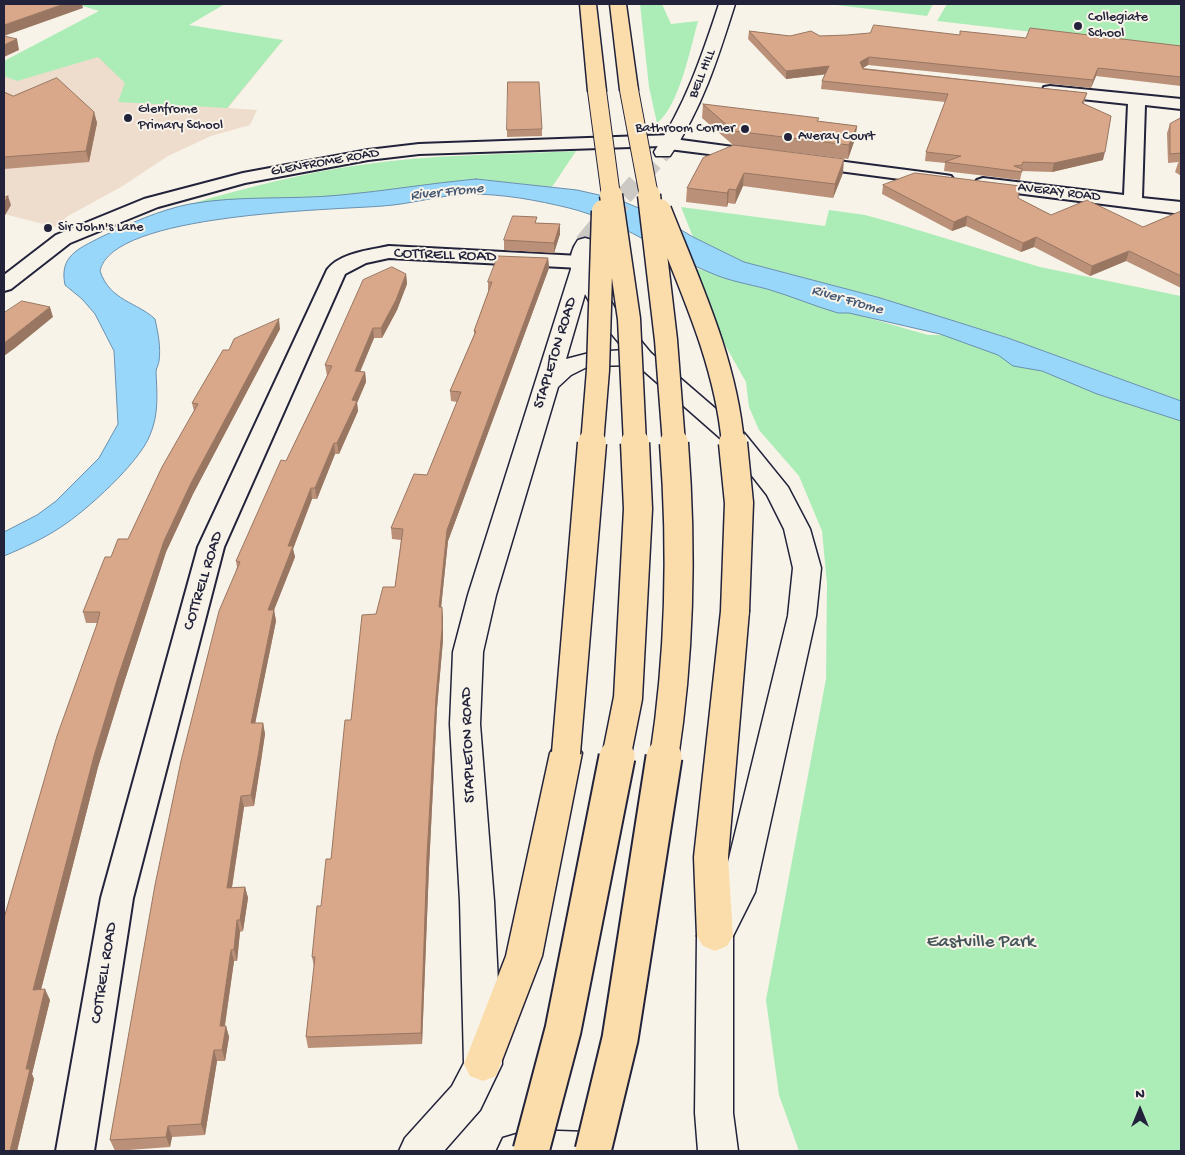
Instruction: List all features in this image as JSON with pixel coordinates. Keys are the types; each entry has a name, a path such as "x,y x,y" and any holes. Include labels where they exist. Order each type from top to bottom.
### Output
{"highway":[{"path":"531,1151 563,1030 628,698 638,508 629,319 607,174 588,4"},
{"path":"618,4 630,90 662,152 716,354 731,419 739,504 735,611 711,857 715,936"},
{"path":"593,1151 620,1039 674,695 680,512 666,340 662,152"},
{"path":"483,1064 524,956 566,753 598,370 600,248 607,174"}],"main road":[{"name":"BELL HILL","path":"662,152 685,119 714,45 727,4"},
{"path":"583,258 607,314 642,358 736,439 754,458 780,492 797,530 807,568 802,616 738,892 715,936 713,1014 714,1113 718,1151"},
{"name":"STAPLETON ROAD","path":"419,1151 466,1098 483,1064 477,901 465,724 468,652 482,595 583,258"},
{"path":"545,386 565,368 591,358 642,358"},
{"path":"517,1151 530,1149 587,1151"}],"street":[{"path":"1030,88 1181,104"},
{"path":"1133,202 1137,100"},
{"name":"GLENFROME ROAD","path":"4,285 63,239 151,203 243,178 351,157 419,149 662,152"},
{"name":"AVERAY ROAD","path":"662,152 780,158 1181,208"},
{"name":"COTTRELL ROAD","path":"76,1151 117,898 211,547 337,270 359,259 390,252 583,258"}],"shaded area":[{"name":"Glenfrome Primary School","path":"283,40 228,108 257,110 250,125 211,136 168,156 121,187 68,216 55,227 4,214 4,61"}],"green space":[{"path":"76,4 225,4 189,25 283,40 227,108 118,102 125,83 98,57 17,81 4,76 4,61 99,11"},
{"path":"640,4 662,4 671,24 698,21 678,90 665,115 657,123 649,87"},
{"path":"828,4 933,4 927,16"},
{"name":"Collegiate School","path":"947,4 1181,4 1181,49 937,21"},
{"path":"576,151 552,187 476,179 339,196 190,204 317,172 387,161"},
{"path":"681,207 825,226 829,210 865,215 1040,267 1181,296 1181,401 1008,338 877,297 744,262 693,237"},
{"name":"Eastville Park","path":"695,268 928,335 944,335 1181,412 1181,1151 799,1151 779,1095 766,1000 826,679 827,584 822,531 799,476 759,430 749,407 746,382 711,320"}],"water":[{"name":"River Frome","path":"476,179 577,190 617,199 658,216 693,237 744,262 877,297 1008,338 1181,401 1181,421 1097,394 1042,371 1013,366 998,355 940,334 849,313 838,313 767,289 725,278 693,265 606,221 569,208 544,202 507,196 469,194 394,205 227,218 181,226 142,237 113,252 100,271 110,289 155,319 160,350 156,369 157,396 153,427 135,459 98,498 61,527 4,556 4,532 37,515 56,501 99,458 118,424 114,351 95,314 82,299 65,285 65,267 68,260 78,250 101,237 144,218 190,204 209,201 341,195"}],"building":[{"path":"4,4 64,4 4,25"},
{"path":"874,25 960,35 960,31 1026,38 1030,28 1181,46 1181,77 1098,68 1093,80 869,57 860,62 863,69 1087,93 1082,103 1111,116 1105,152 1054,163 1023,162 1022,165 1014,166 1022,169 1022,172 945,162 961,156 926,152 948,94 822,81 829,66 786,71 749,31 790,36 811,31 820,36 847,35 870,33"},
{"path":"4,36 17,39 4,45"},
{"path":"57,78 94,112 86,151 4,157 4,92 13,96"},
{"path":"508,82 539,82 542,129 507,130"},
{"path":"703,104 819,118 817,121 857,126 849,145 734,131"},
{"path":"1181,118 1181,153 1170,154 1170,124"},
{"path":"734,145 844,159 835,184 744,173 736,190 729,189 727,193 687,188 703,158"},
{"path":"915,173 1020,186 1018,198 1051,215 1087,200 1143,227 1181,211 1181,276 1129,251 1092,266 1036,237 1023,243 967,216 954,222 883,185"},
{"path":"513,216 537,217 535,223 560,224 554,243 504,240"},
{"path":"498,256 548,258 447,530 439,607 442,607 442,629 436,697 427,856 421,1033 306,1037 315,957 312,957 317,906 321,906 326,859 331,859 345,720 351,720 362,615 376,614 383,587 395,587 403,529 391,528 414,474 427,475 461,392 450,391 476,331 474,331 492,282 488,282"},
{"path":"392,267 406,274 396,300 381,328 373,328 355,371 365,372 352,400 357,401 337,443 334,443 315,488 311,488 288,546 293,546 268,610 274,610 251,723 263,723 259,751 251,795 241,796 227,888 245,887 240,920 237,920 234,949 231,950 220,1026 226,1026 222,1050 214,1050 201,1124 168,1126 166,1137 110,1140 155,885 181,761 219,611 240,562 236,561 281,460 286,461 332,366 325,365 363,280"},
{"path":"22,301 50,307 4,343 4,313"},
{"path":"279,319 191,483 164,541 118,677 94,756 33,990 45,989 26,1069 30,1069 10,1151 4,1151 4,918 57,736 100,612 83,612 105,557 111,557 118,539 128,539 162,467 198,404 192,403 223,350 229,350 234,339"}],"tunnel":[{"path":"624,196 663,152"},
{"path":"585,244 625,195"}],"place":[{"name":"Collegiate School","path":"1078,26"},
{"name":"Glenfrome Primary School","path":"128,118"},
{"name":"Bathroom Corner","path":"745,129"},
{"name":"Averay Court","path":"788,137"},
{"name":"Sir John's Lane","path":"48,228"}]}
